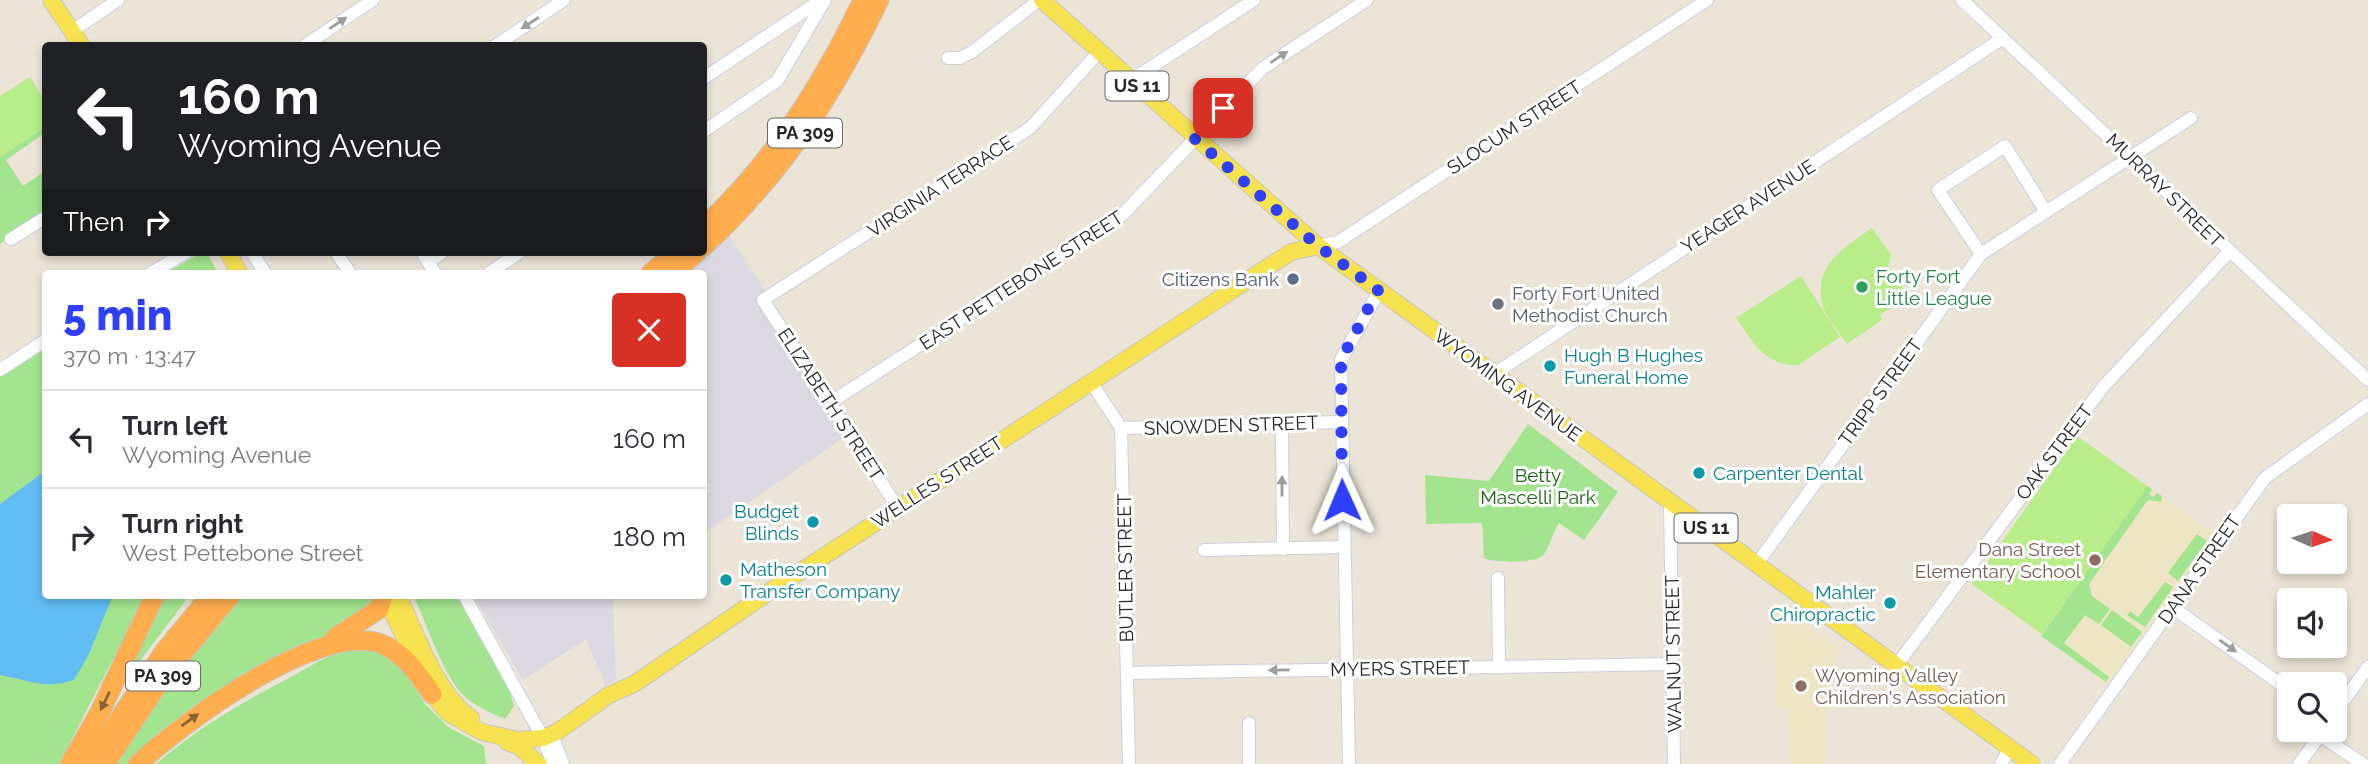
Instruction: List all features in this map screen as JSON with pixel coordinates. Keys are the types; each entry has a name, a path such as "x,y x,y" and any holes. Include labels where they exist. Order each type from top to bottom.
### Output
{"highway":[{"name":"PA 309","path":"707,225 772,153 808,104 863,0"},
{"name":"PA 309","path":"707,243 781,166 811,124 834,88 879,0"},
{"path":"655,270 672,256"},
{"path":"677,270 693,256"},
{"path":"70,764 100,712 153,599"},
{"name":"PA 309","path":"89,764 164,652 208,599"},
{"name":"PA 309","path":"105,764 163,677 228,599"},
{"path":"138,764 204,710 366,620 379,609 383,599"},
{"path":"319,647 357,640 385,645 404,658 432,694"}],"main road":[{"path":"51,0 79,42"},
{"name":"WYOMING AVENUE","path":"1041,0 1318,246 2032,764"},
{"name":"WELLES STREET","path":"549,734 610,695 634,684 1291,252 1318,246"},
{"path":"386,599 432,694 448,713 482,732 518,746 539,764"},
{"path":"400,599 444,689 457,707 496,729 518,734 549,734"},
{"path":"482,732 518,740 549,734"}],"street":[{"path":"72,31 118,0"},
{"path":"310,42 373,0"},
{"path":"501,42 564,0"},
{"path":"707,76 823,0"},
{"path":"707,129 777,81 823,0"},
{"path":"948,58 972,52 1041,0"},
{"path":"1130,80 1254,0"},
{"name":"EAST PETTEBONE STREET","path":"831,402 1121,216 1263,68 1367,0"},
{"name":"SLOCUM STREET","path":"1318,246 1338,242 1707,0"},
{"name":"MURRAY STREET","path":"1962,0 2368,380"},
{"path":"784,25 800,44"},
{"name":"YEAGER AVENUE","path":"1493,374 2003,38"},
{"name":"VIRGINIA TERRACE","path":"763,300 1022,133 1100,52"},
{"name":"TRIPP STREET","path":"1756,565 1981,254 2190,118"},
{"path":"1981,254 1938,190 1994,153 2005,146 2046,212"},
{"path":"11,239 42,220"},
{"name":"OAK STREET","path":"1896,666 2103,387 2229,251"},
{"path":"156,270 180,256"},
{"path":"493,270 514,256"},
{"path":"1349,764 1341,360 1378,290"},
{"name":"ELIZABETH STREET","path":"763,300 898,508"},
{"path":"0,370 42,343"},
{"path":"1091,382 1121,428"},
{"name":"DANA STREET","path":"2060,764 2265,478 2368,404"},
{"name":"SNOWDEN STREET","path":"1121,428 1341,422"},
{"path":"1282,424 1283,549"},
{"name":"BUTLER STREET","path":"1121,428 1129,764"},
{"name":"WALNUT STREET","path":"1670,502 1674,764"},
{"path":"1205,550 1343,547"},
{"path":"1499,578 1499,667"},
{"path":"466,599 549,734 563,764"},
{"path":"2172,607 2277,681"},
{"name":"MYERS STREET","path":"1127,673 1673,664"},
{"path":"2347,696 2368,667"},
{"path":"1249,723 1249,764"},
{"path":"549,734 553,764"},
{"path":"2299,764 2315,742"},
{"path":"2335,742 2363,764"},
{"path":"2001,764 2010,748"}],"shaded area":[{"path":"728,234 856,429 707,531 707,270 686,270 702,256 707,256 707,252"},
{"name":"Dana Street Elementary School","path":"2077,436 2218,536 2109,686 1972,584"},
{"path":"475,599 613,599 616,679 606,686 586,639 523,680"},
{"name":"Wyoming Valley Children's Association","path":"1774,602 1840,650 1825,677 1827,764 1789,764 1788,708 1776,708"}],"green space":[{"path":"30,77 42,96 42,129 0,157 0,96"},
{"path":"42,129 42,135 6,160 23,186 42,173 42,215 0,244 0,157"},
{"name":"Forty Fort Little League","path":"1872,228 1891,255 1888,265 1907,293 1905,298 1880,315 1882,320 1847,344 1823,306 1822,280 1826,269 1841,251"},
{"path":"196,256 209,256 216,270 168,270"},
{"path":"1801,276 1840,337 1798,365 1787,364 1768,357 1761,351 1736,318"},
{"path":"42,349 42,599 144,599 59,764 0,764 0,377"},
{"name":"Betty Mascelli Park","path":"1528,424 1618,492 1584,540 1559,523 1540,557 1516,562 1497,561 1484,558 1482,523 1426,524 1425,475 1489,481"},
{"path":"2077,436 2147,486 2042,634 1972,584"},
{"path":"2147,486 2152,489 2149,494 2153,497 2157,493 2162,496 2161,502 2149,500 2145,504 2089,584 2092,596 2110,609 2099,624 2085,615 2064,643 2109,677 2106,682 2041,636"},
{"path":"2197,534 2207,541 2178,581 2168,573"},
{"path":"2165,582 2173,587 2145,627 2127,615 2130,611 2138,617"},
{"path":"161,599 187,599 117,691"},
{"path":"234,599 374,599 365,612 129,764 112,764"},
{"path":"415,599 461,599 508,685 514,706 505,719 462,694 441,660"},
{"path":"2112,610 2142,632 2131,647 2101,625"},
{"path":"360,648 391,657 402,667 425,704 448,727 484,746 486,764 156,764 204,727 255,696 324,659"}],"water":[{"path":"42,473 42,599 111,599 88,656 74,680 53,684 36,683 0,675 0,504"}],"place":[{"name":"Citizens Bank","path":"1293,279"},
{"name":"Forty Fort Little League","path":"1862,287"},
{"name":"Forty Fort United Methodist Church","path":"1498,304"},
{"name":"Hugh B Hughes Funeral Home","path":"1550,366"},
{"name":"Carpenter Dental","path":"1699,473"},
{"name":"Budget Blinds","path":"813,522"},
{"name":"Dana Street Elementary School","path":"2095,560"},
{"name":"Matheson Transfer Company","path":"726,580"},
{"name":"Mahler Chiropractic","path":"1890,603"},
{"name":"Wyoming Valley Children's Association","path":"1801,686"}],"route":[{"path":"1223,108 1194,138 1318,246 1378,290 1341,360 1342,500"}]}
